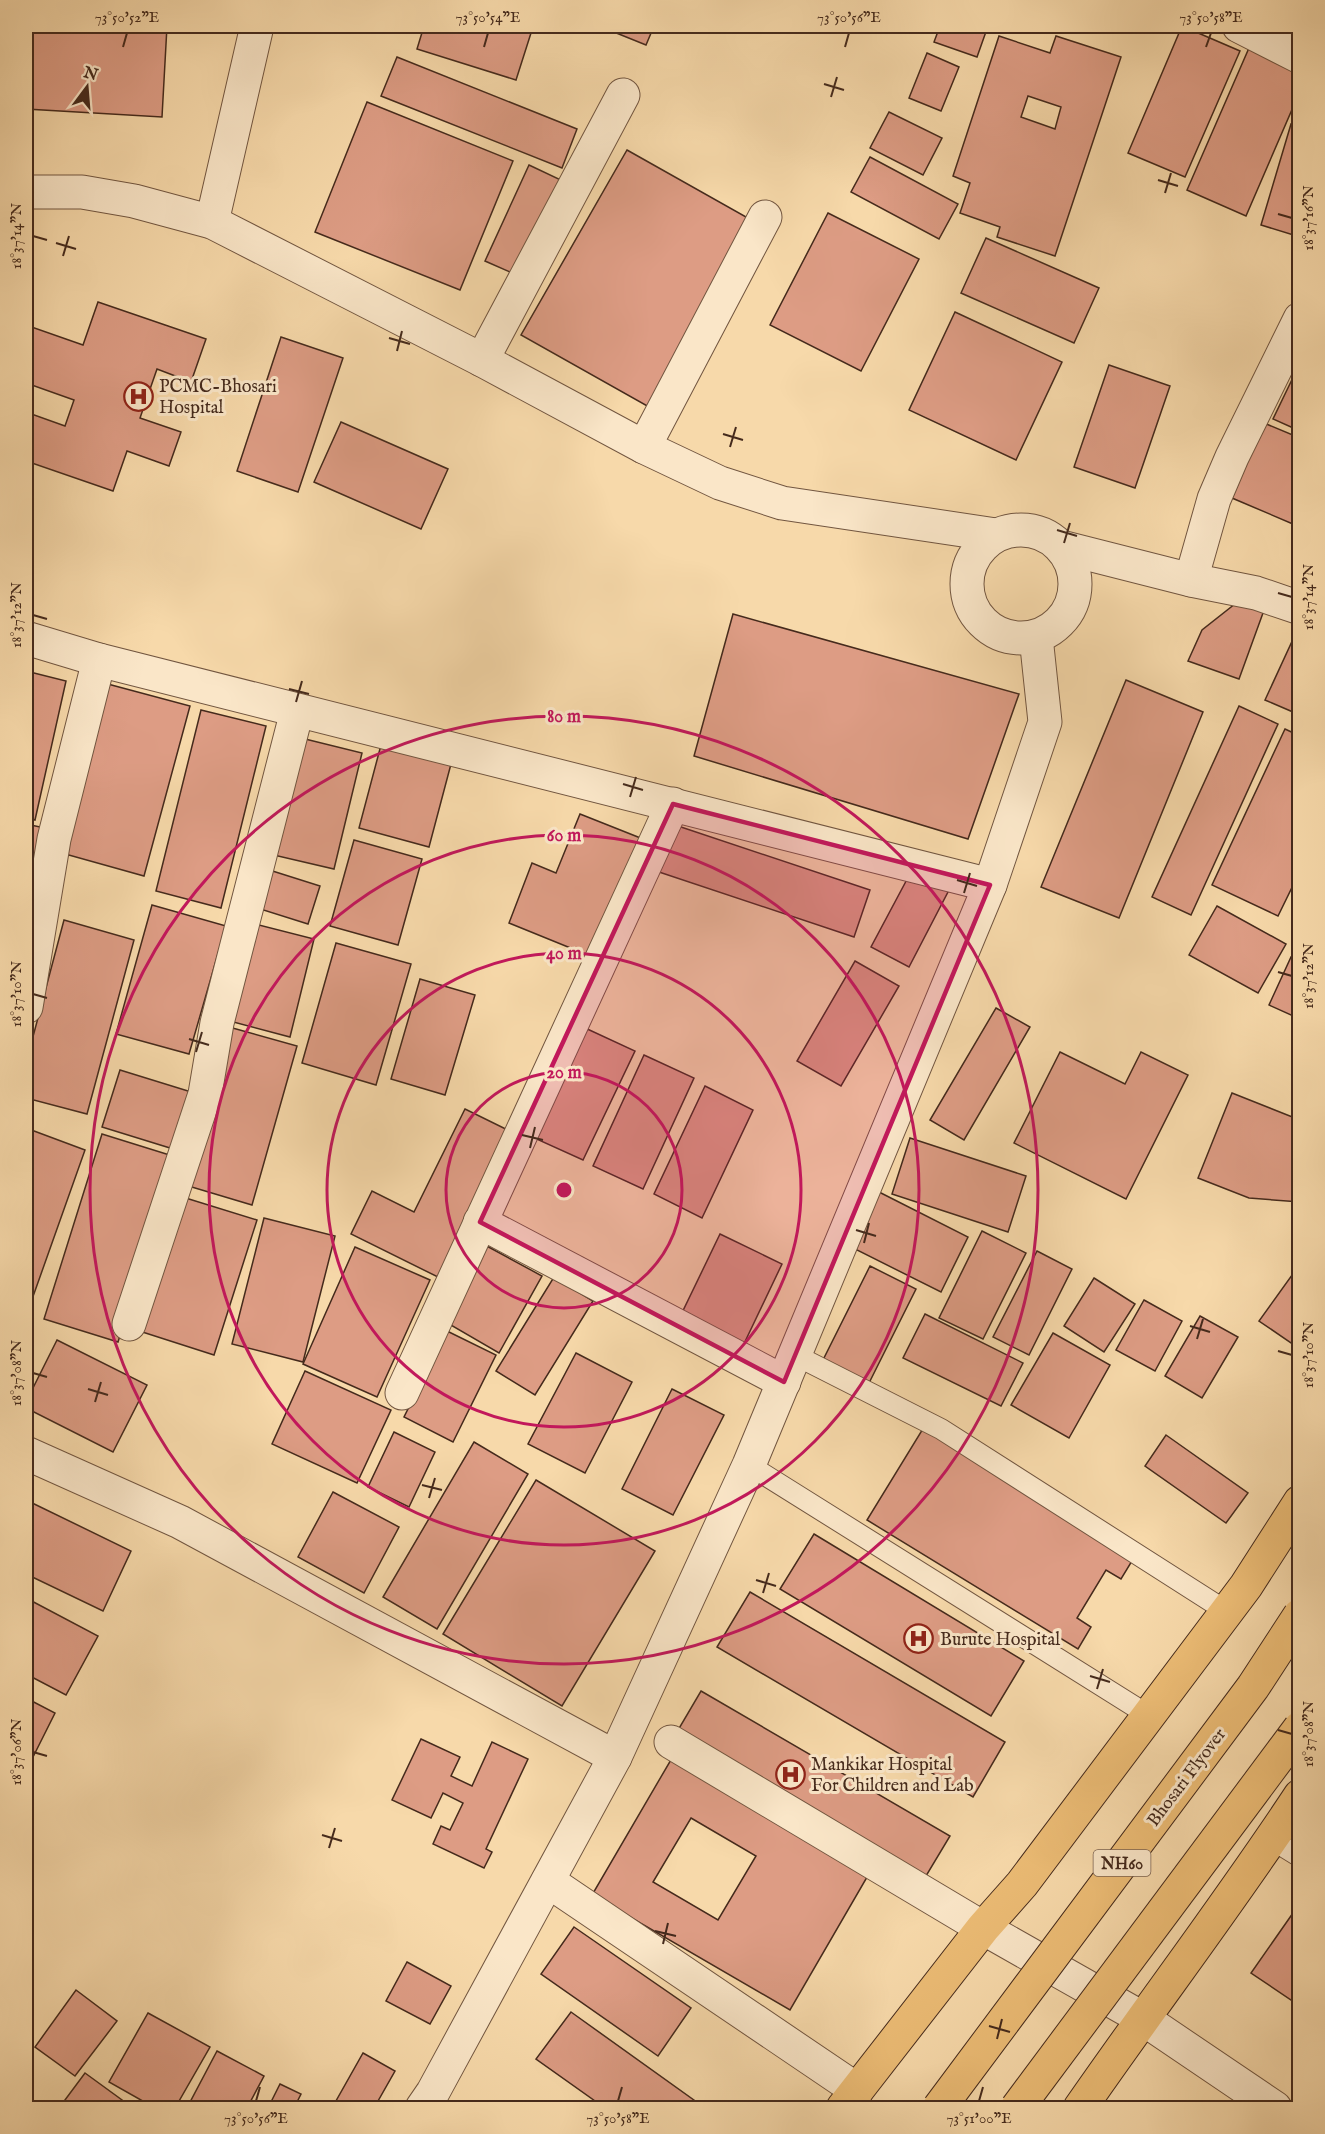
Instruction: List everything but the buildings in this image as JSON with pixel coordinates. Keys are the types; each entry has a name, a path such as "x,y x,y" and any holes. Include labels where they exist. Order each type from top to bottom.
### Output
{"main road":[{"path":"850,2099 983,1929 1022,1884 1246,1586 1299,1502"},
{"name":"Bhosari Flyover","path":"939,2109 1253,1687 1299,1615"},
{"path":"1017,2109 1299,1728"},
{"path":"1080,2108 1299,1796"}],"street":[{"path":"212,222 257,26"},
{"path":"1239,26 1299,57"},
{"path":"482,360 623,95"},
{"path":"26,192 82,192 134,201 212,222 482,360 644,447 720,483 782,503 996,535 1013,530 1031,530 1048,536 1062,547 1072,562 1077,581 1074,599 1066,616 1053,629 1036,637 1020,639 1004,636 990,629 978,618 970,604 966,588 968,572 978,551 996,535"},
{"path":"644,447 765,217"},
{"path":"1191,580 1219,489 1299,319"},
{"path":"1062,547 1191,580 1256,593 1299,608"},
{"path":"422,2109 615,1757 749,1465 990,885 1045,722 1036,637"},
{"path":"26,638 99,660 297,711 990,885"},
{"path":"26,1007 54,839 99,660"},
{"path":"129,1324 206,1094 217,1023 297,711"},
{"path":"402,1393 673,804"},
{"path":"480,1222 789,1368"},
{"path":"26,1453 180,1522 615,1757"},
{"path":"671,1742 983,1929 1142,2018 1275,2109"},
{"path":"548,1881 850,2099"}],"lane":[{"path":"789,1368 941,1429 1226,1611"},
{"path":"749,1465 1148,1715"},
{"path":"1271,1839 1299,1857"}],"highlighted area":[{"path":"673,804 990,885 784,1382 480,1222"}],"place":[{"name":"PCMC-Bhosari Hospital","path":"138,396"},
{"name":"Burute Hospital","path":"919,1639"},
{"name":"Mankikar Hospital For Children and Lab","path":"790,1774"}]}
